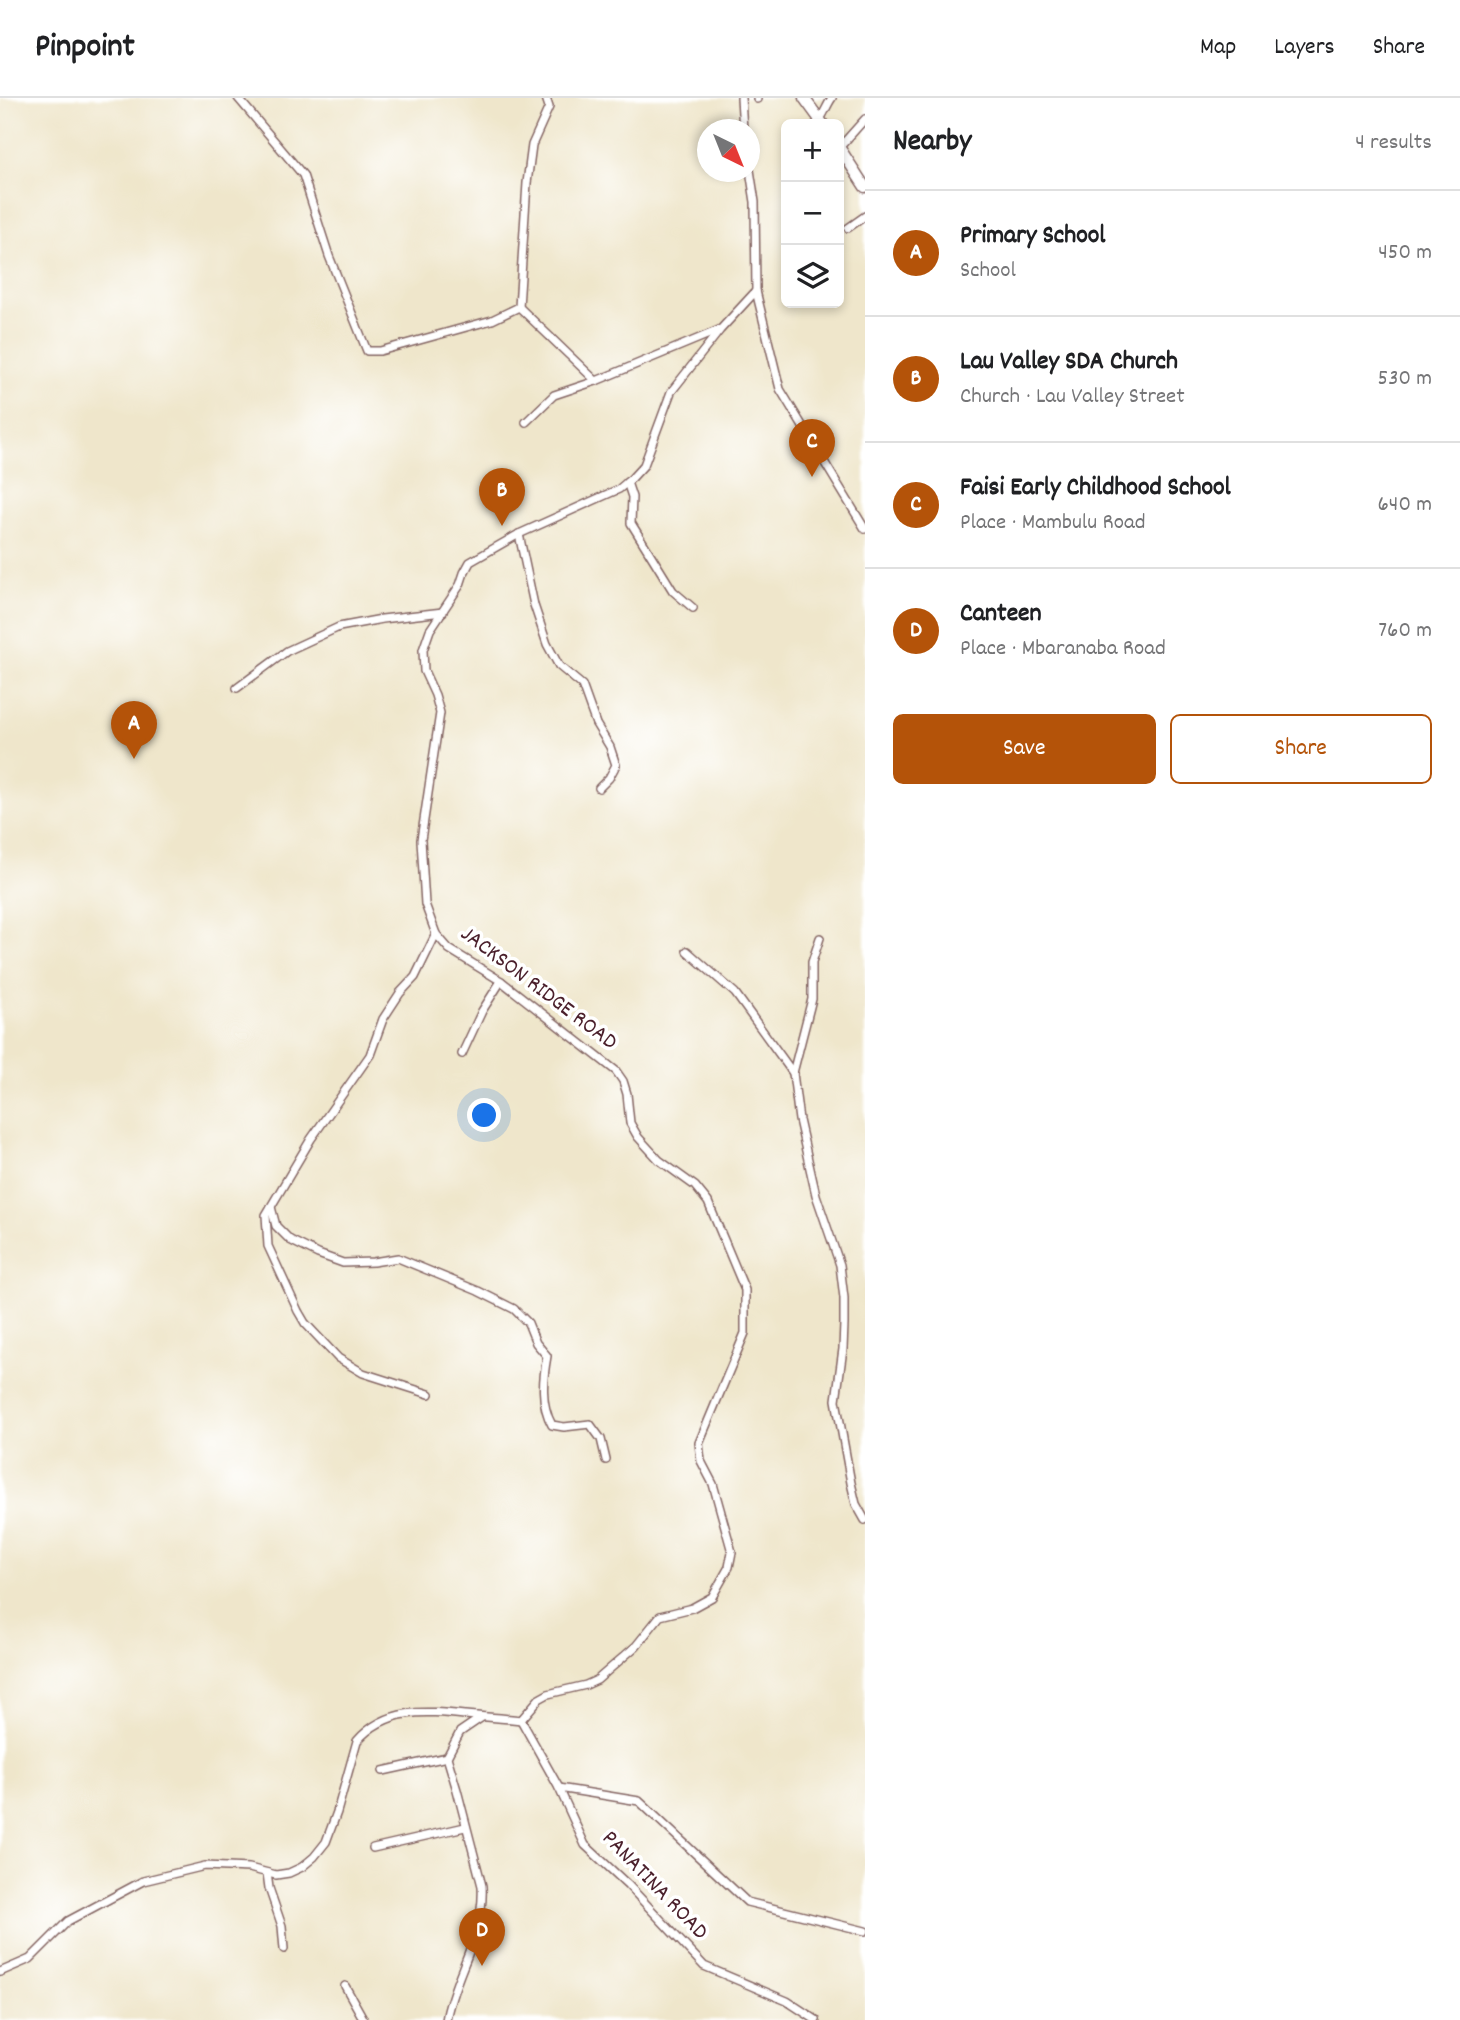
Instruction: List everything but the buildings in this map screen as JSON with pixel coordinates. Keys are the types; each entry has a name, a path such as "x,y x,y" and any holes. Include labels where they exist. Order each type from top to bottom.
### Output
{"street":[{"path":"238,98 303,175 329,257 367,351 380,351 492,320 519,307"},
{"path":"546,98 550,107 532,145 527,183 519,307 596,381"},
{"path":"741,98 742,119"},
{"path":"804,98 817,119"},
{"path":"821,119 832,98"},
{"path":"844,142 865,119"},
{"path":"844,155 865,187"},
{"path":"752,182 755,202 756,291 780,389 865,529"},
{"path":"848,228 865,216"},
{"path":"429,1394 363,1373 338,1358 305,1323 268,1246 266,1215 311,1139 370,1055 383,1019 400,993 415,977 436,934 425,904 421,840 440,713 424,671 423,650 430,630 460,585 470,562 519,534 619,489 644,465 671,393 720,330 756,291"},
{"path":"526,422 554,395 596,381 720,330"},
{"path":"627,482 632,497 631,523 673,591 694,608"},
{"path":"519,534 534,606 547,644 559,666 582,685 596,724 610,747 616,765 599,788"},
{"path":"237,688 288,652 339,626 443,612"},
{"name":"JACKSON RIDGE ROAD","path":"436,934 449,949 501,981 616,1071 628,1094 630,1123 638,1137 659,1160 695,1186 708,1202 745,1290 745,1333 699,1443 701,1461 713,1484 732,1552 729,1567 712,1597 692,1608 660,1616 636,1646 597,1680 548,1694 521,1720"},
{"path":"820,938 812,962 812,999 793,1073 800,1120 817,1195 840,1265 844,1324 836,1400 856,1504 865,1520"},
{"path":"687,951 735,993 793,1073"},
{"path":"463,1054 482,1011 501,981"},
{"path":"271,1207 276,1226 290,1240 318,1254 343,1263 398,1258 514,1309 528,1323 536,1343 547,1356 543,1381 547,1417 552,1425 564,1427 590,1424 601,1439 606,1460"},
{"path":"0,1972 30,1959 68,1921 143,1881 205,1866 249,1868 276,1875 302,1867 326,1842 357,1741 389,1718 422,1711 521,1720"},
{"path":"446,2020 477,1931 483,1898 447,1757 460,1732 482,1717"},
{"name":"PANATINA ROAD","path":"521,1720 559,1788 585,1845 628,1885 704,1966 787,2001 816,2020"},
{"path":"383,1772 447,1757"},
{"path":"559,1788 639,1801 747,1902 865,1931"},
{"path":"373,1848 465,1827"},
{"path":"267,1873 269,1888 282,1926 284,1949"},
{"path":"345,1986 364,2020"}],"place":[{"name":"Faisi Early Childhood School","path":"812,477"},
{"name":"Lau Valley SDA Church","path":"502,526"},
{"name":"Primary School","path":"134,759"},
{"name":"Canteen","path":"482,1966"}]}
